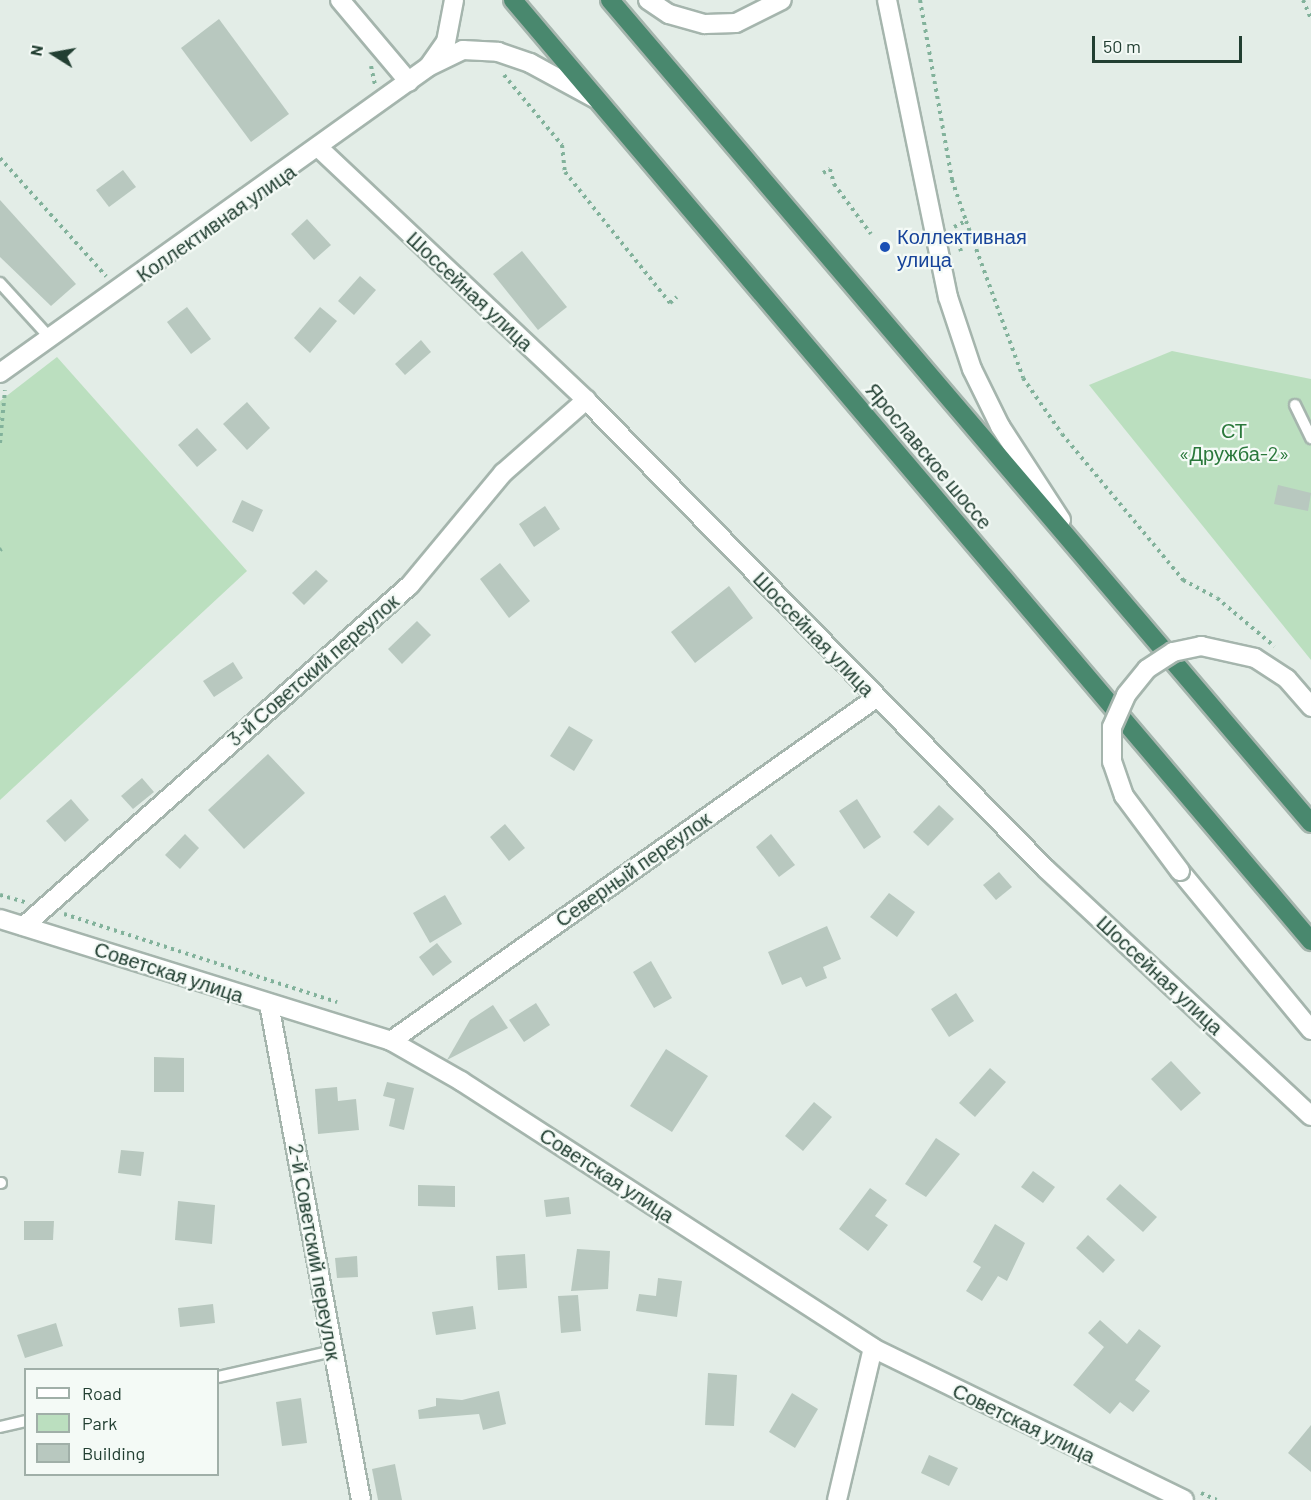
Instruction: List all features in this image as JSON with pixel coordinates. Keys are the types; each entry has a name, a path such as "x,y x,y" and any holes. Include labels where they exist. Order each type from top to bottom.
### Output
{"highway":[{"name":"Ярославское шоссе","path":"513,0 1311,941"},
{"path":"610,0 1311,824"}],"street":[{"path":"340,0 409,82"},
{"name":"Коллективная улица","path":"428,68 450,33 454,0"},
{"path":"648,0 669,14 705,24 736,23 782,0"},
{"path":"887,0 948,297 972,369 1000,426 1085,557"},
{"name":"Коллективная улица","path":"4,370 320,149 428,68 463,50 498,52 530,63 599,101"},
{"name":"Шоссейная улица","path":"320,149 586,400 1046,869 1311,1116"},
{"name":"3-й Советский переулок","path":"24,926 411,585 503,473 586,400"},
{"path":"1311,707 1287,679 1255,658 1201,646 1173,652 1147,669 1126,695 1112,727 1112,762 1124,796 1180,871 1311,1030"},
{"name":"Северный переулок","path":"390,1041 876,698"},
{"name":"Советская улица","path":"0,919 390,1041 461,1081 873,1348 1184,1500"},
{"name":"2-й Советский переулок","path":"268,1004 361,1500"},
{"path":"837,1500 873,1348"}],"lane":[{"path":"0,282 51,339"},
{"path":"1295,405 1311,438"},
{"path":"219,1377 333,1351"},
{"path":"0,1427 24,1422"}],"path":[{"path":"920,0 952,180 1023,378 1062,434 1183,580 1217,598 1283,654"},
{"path":"1303,0 1311,19"},
{"path":"364,57 375,92"},
{"path":"500,70 562,145 565,172 670,303 677,297"},
{"path":"0,158 120,291"},
{"path":"823,173 830,169 834,184 871,234"},
{"path":"961,251 954,226 966,221"},
{"path":"0,442 4,370"}],"green space":[{"name":"СТ «Дружба-2»","path":"1172,351 1311,379 1311,660 1089,385"},
{"path":"57,357 247,571 0,800 0,401"}],"building":[{"path":"219,19 289,114 251,142 181,48"},
{"path":"123,170 136,187 109,207 96,190"},
{"path":"0,200 76,284 51,306 0,257"},
{"path":"307,219 331,245 314,260 291,234"},
{"path":"522,251 567,307 538,330 493,274"},
{"path":"360,276 376,290 354,315 338,301"},
{"path":"187,307 211,339 191,354 167,322"},
{"path":"320,307 337,321 310,353 294,338"},
{"path":"421,340 431,352 405,375 395,364"},
{"path":"247,402 270,428 247,450 223,424"},
{"path":"197,428 217,450 197,467 178,445"},
{"path":"1278,485 1311,493 1308,511 1274,504"},
{"path":"242,500 263,510 253,532 232,522"},
{"path":"545,506 560,529 534,547 519,524"},
{"path":"500,563 530,601 509,618 480,579"},
{"path":"316,570 328,581 304,605 292,593"},
{"path":"729,586 753,618 695,663 671,632"},
{"path":"417,621 431,635 402,664 388,649"},
{"path":"233,662 243,678 214,697 203,681"},
{"path":"569,726 593,740 574,771 550,756"},
{"path":"268,754 305,793 244,849 208,810"},
{"path":"142,778 154,792 133,809 121,796"},
{"path":"71,799 89,820 65,842 46,821"},
{"path":"857,799 881,837 864,849 839,811"},
{"path":"939,805 954,819 928,846 913,832"},
{"path":"505,824 525,848 509,861 490,837"},
{"path":"185,834 199,848 180,869 165,855"},
{"path":"771,834 795,865 779,877 756,847"},
{"path":"999,872 1012,887 996,900 983,885"},
{"path":"889,893 915,912 897,937 870,917"},
{"path":"445,895 462,924 430,943 413,913"},
{"path":"827,926 841,959 823,967 827,978 806,987 801,977 782,985 768,952"},
{"path":"437,943 452,962 433,976 419,957"},
{"path":"651,961 672,998 654,1008 633,972"},
{"path":"956,993 974,1021 949,1037 931,1009"},
{"path":"536,1003 550,1025 524,1042 509,1020"},
{"path":"493,1005 508,1028 447,1060 470,1020"},
{"path":"666,1049 708,1076 672,1132 630,1106"},
{"path":"154,1057 184,1058 184,1092 154,1092"},
{"path":"1171,1061 1201,1093 1181,1111 1151,1079"},
{"path":"990,1068 1006,1082 975,1117 959,1103"},
{"path":"387,1082 414,1088 404,1130 389,1126 395,1099 383,1096"},
{"path":"337,1087 338,1101 356,1099 359,1130 318,1134 315,1089"},
{"path":"814,1102 832,1117 803,1151 785,1136"},
{"path":"936,1138 960,1154 926,1197 905,1184"},
{"path":"121,1150 144,1152 141,1176 118,1173"},
{"path":"1033,1171 1055,1187 1043,1203 1021,1187"},
{"path":"1120,1184 1157,1217 1143,1232 1106,1199"},
{"path":"418,1185 455,1186 455,1207 418,1206"},
{"path":"870,1188 887,1200 875,1216 888,1225 868,1251 839,1229"},
{"path":"569,1197 571,1214 546,1217 544,1200"},
{"path":"178,1201 215,1205 212,1244 175,1240"},
{"path":"24,1221 54,1221 53,1240 24,1240"},
{"path":"995,1224 1025,1243 1007,1281 998,1276 982,1301 966,1291 981,1267 973,1262"},
{"path":"1088,1235 1115,1260 1103,1273 1076,1248"},
{"path":"577,1249 610,1251 608,1289 571,1291"},
{"path":"525,1254 527,1288 498,1290 496,1256"},
{"path":"357,1256 358,1277 337,1278 335,1258"},
{"path":"658,1278 682,1281 677,1317 636,1311 639,1294 656,1296"},
{"path":"578,1295 581,1331 561,1333 558,1296"},
{"path":"213,1304 215,1323 180,1327 178,1308"},
{"path":"473,1306 476,1329 436,1335 432,1312"},
{"path":"1100,1320 1127,1344 1139,1329 1161,1346 1135,1380 1150,1391 1133,1412 1120,1402 1110,1414 1073,1385 1104,1347 1088,1333"},
{"path":"56,1323 63,1346 25,1358 17,1335"},
{"path":"708,1373 737,1375 734,1426 705,1425"},
{"path":"499,1391 506,1424 483,1430 479,1414 419,1419 418,1410 436,1406 436,1398 462,1400"},
{"path":"792,1393 818,1409 795,1448 769,1432"},
{"path":"301,1398 307,1443 282,1446 276,1402"},
{"path":"1311,1425 1311,1472 1288,1453"},
{"path":"929,1455 958,1468 949,1486 921,1473"},
{"path":"395,1464 402,1500 378,1500 372,1469"}],"place":[{"name":"Коллективная улица","path":"885,247"}]}
